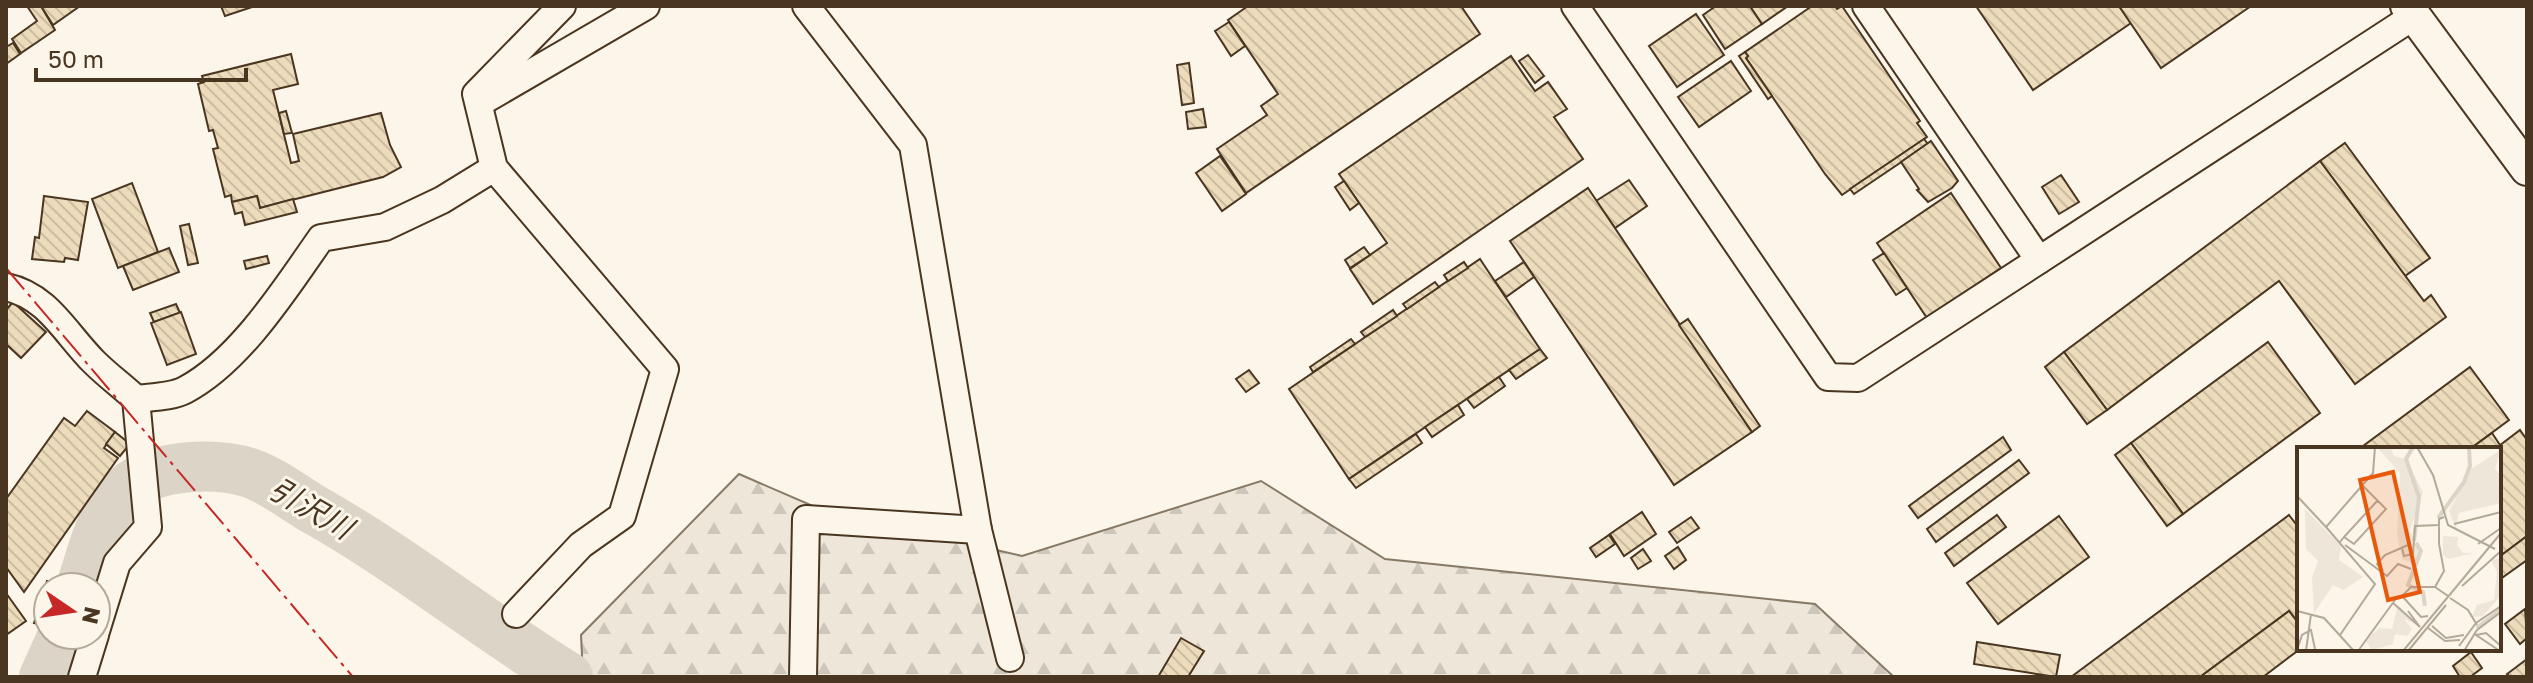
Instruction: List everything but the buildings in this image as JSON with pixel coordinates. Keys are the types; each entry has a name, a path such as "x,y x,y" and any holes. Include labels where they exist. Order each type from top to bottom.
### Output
{"street":[{"path":"516,614 581,545 622,516 665,369 494,168 476,94 562,6"},
{"path":"478,104 646,6"},
{"path":"806,6 913,145 978,530 1010,658"},
{"path":"1575,6 1828,377 1858,378 2411,11 2527,169"},
{"path":"1866,6 2039,260"},
{"path":"136,399 183,392 215,369 275,303 321,238 385,227 442,200 494,168"},
{"path":"6,287 44,303 94,361 136,399 148,527 117,563 112,579"},
{"path":"803,677 806,519 978,530"},
{"path":"82,677 90,651"}],"green space":[{"path":"739,474 822,510 1022,556 1261,481 1385,559 1815,604 1894,677 583,677 581,635"}],"waterway":[{"name":"引沢川","path":"86,571 110,510 127,489 139,481 153,474 186,468 220,467 250,473 346,528 568,677"},
{"name":"引沢川","path":"44,677 56,651"}],"power":[{"path":"6,268 353,677"}]}
